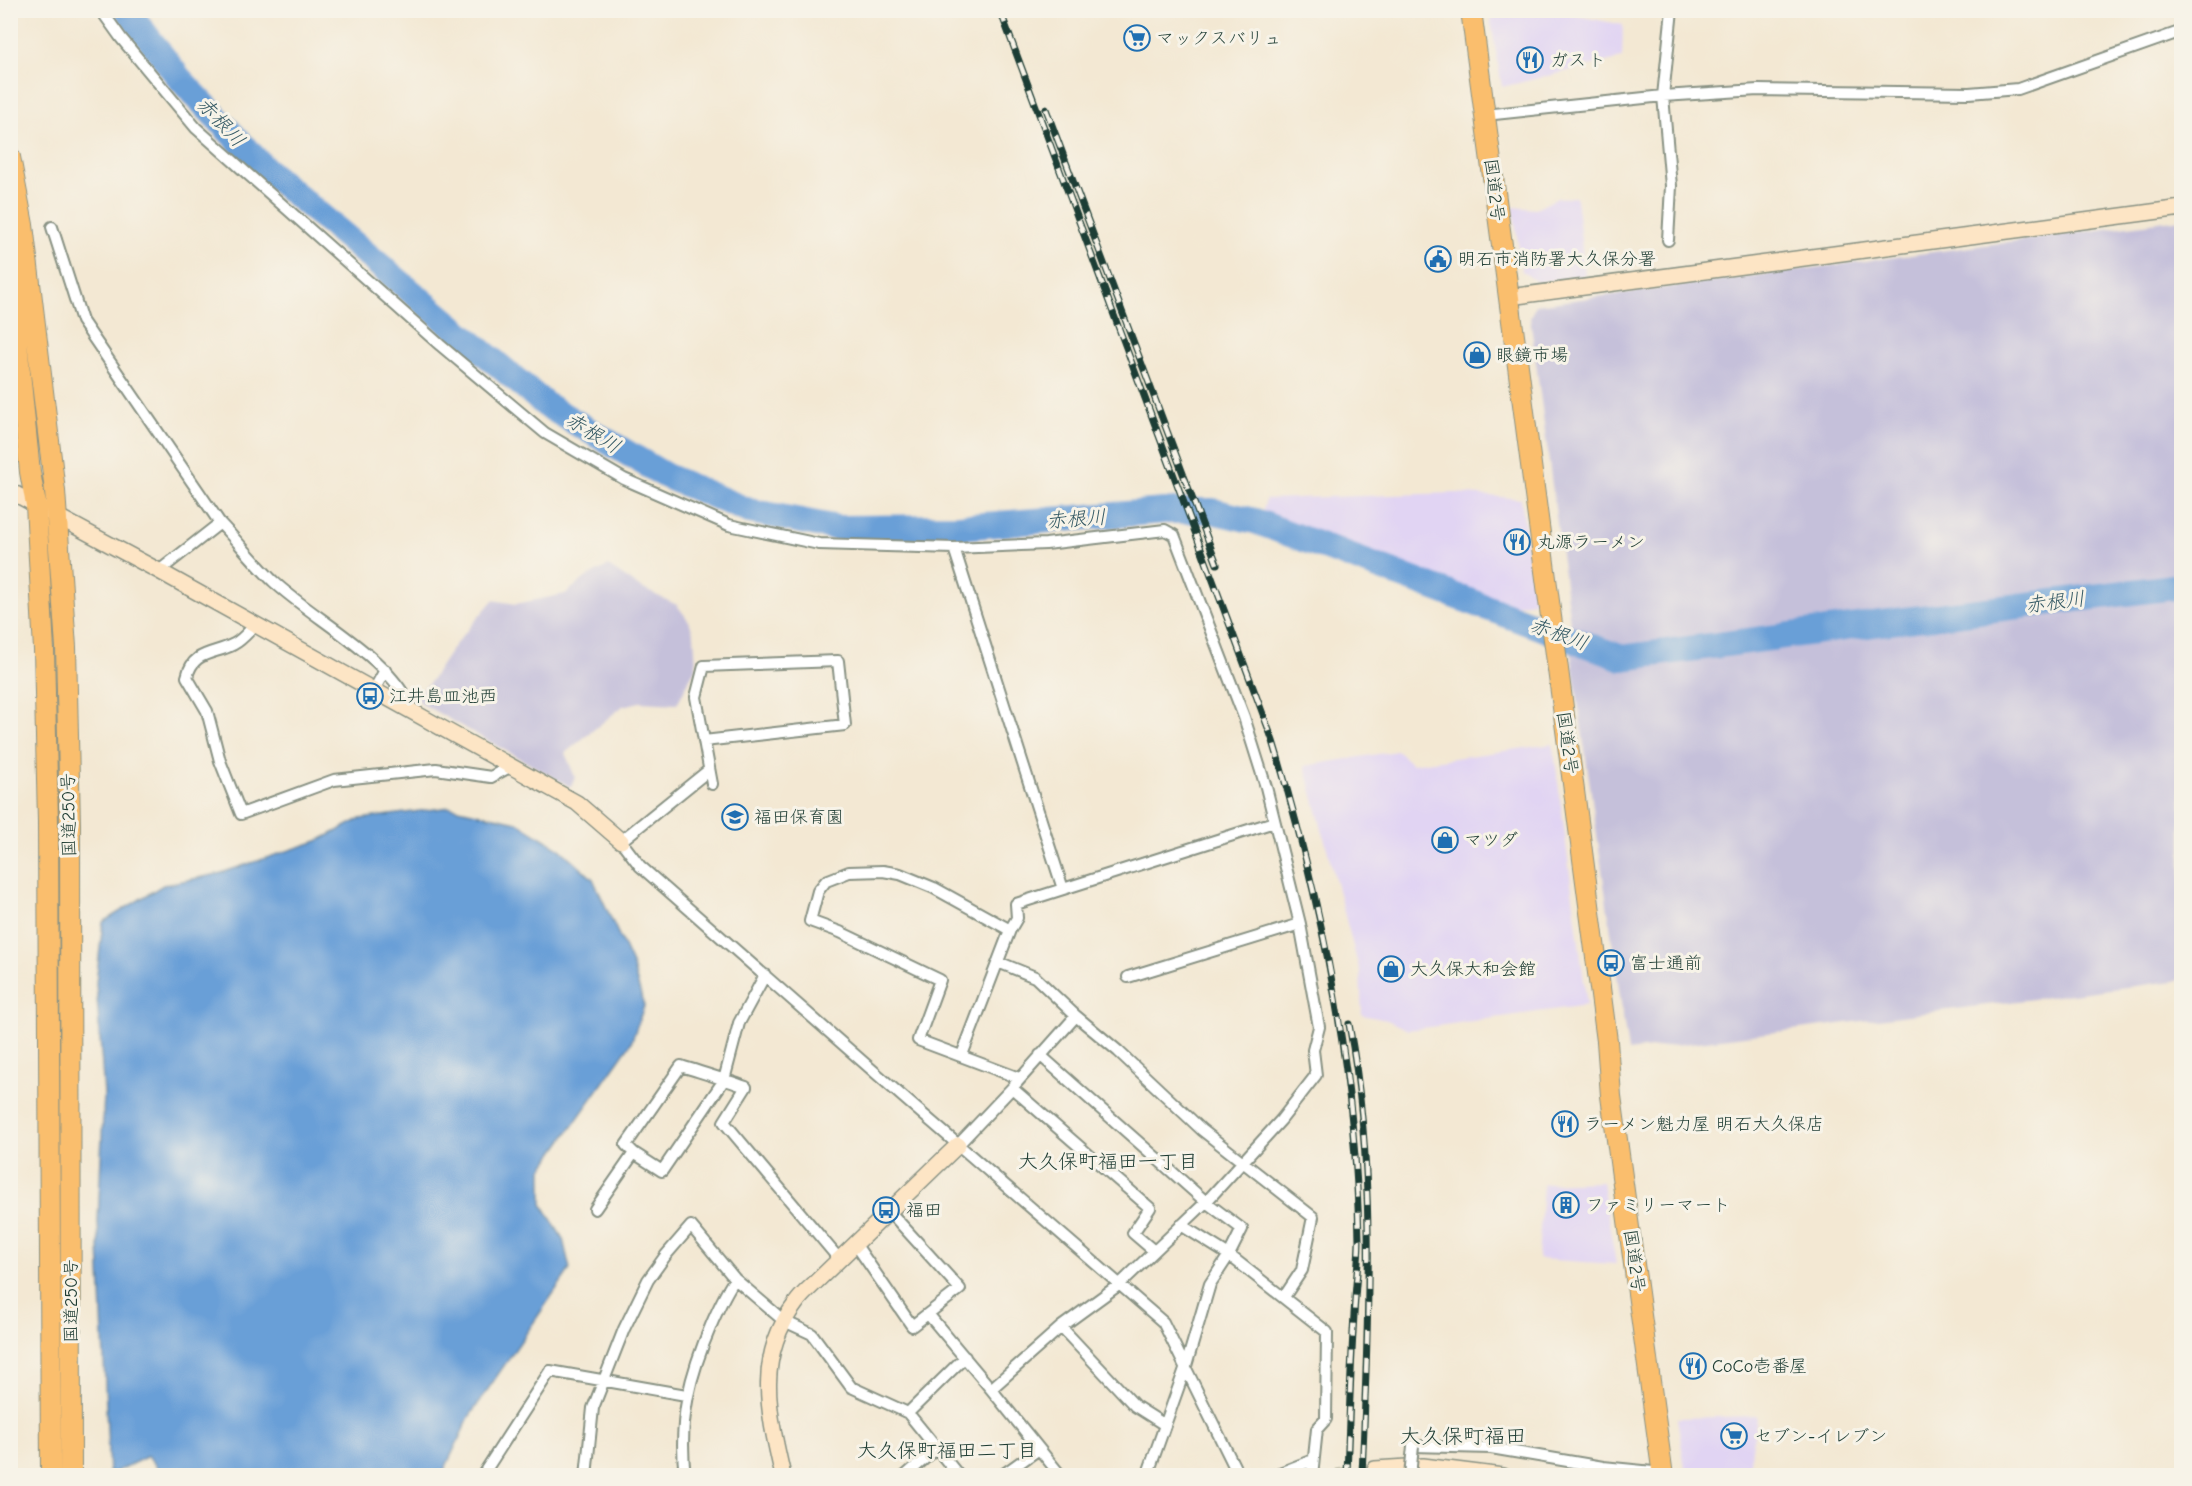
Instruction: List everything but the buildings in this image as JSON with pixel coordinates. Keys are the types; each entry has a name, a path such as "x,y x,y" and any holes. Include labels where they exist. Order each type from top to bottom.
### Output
{"highway":[{"name":"国道2号","path":"1471,10 1607,1041 1611,1096 1663,1474"},
{"name":"国道250号","path":"10,157 23,225 58,516 66,647 70,824 71,1476"},
{"name":"国道250号","path":"10,273 30,472 36,505 44,650 48,822 51,1476"}],"street":[{"path":"101,10 121,38 196,128 440,345 544,432 624,479 729,525 819,544 954,548 1046,544 1165,530 1174,535 1244,717 1266,787 1300,924 1319,1027 1313,1050 1316,1075 1243,1163 1206,1202 1120,1284 1062,1327 992,1389"},
{"path":"1668,240 1671,186 1663,96 1672,10"},
{"path":"1485,115 1663,96 1758,90 1969,93 2018,89 2181,31"},
{"path":"1509,297 2181,208"},
{"path":"52,227 82,321 220,523 274,581 385,670 408,699 414,713"},
{"path":"10,491 159,570 577,803 621,841 640,866 1163,1322 1239,1476"},
{"path":"159,570 220,523"},
{"path":"954,548 1063,889"},
{"path":"255,625 236,643 197,658 190,664 187,677 207,711 220,761 241,814 334,780 436,770 492,777 511,766"},
{"path":"704,741 845,725 838,661 704,666 696,698 709,770 712,784"},
{"path":"374,690 385,670"},
{"path":"621,841 709,770"},
{"path":"962,1054 1010,930 1017,918 1016,904 1274,822"},
{"path":"1010,930 934,888 900,874 884,871 849,872 826,881 818,891 810,921 840,932 940,980 918,1040 962,1054 1020,1078"},
{"path":"1128,977 1300,924"},
{"path":"998,962 1035,977 1202,1130 1313,1216 1302,1270 1284,1297"},
{"path":"765,975 739,1023 724,1080 662,1171 634,1153 626,1145 681,1066 724,1080 746,1087 724,1122 840,1259"},
{"path":"783,1476 767,1392 774,1343 796,1302 958,1145 1076,1016"},
{"path":"1040,1055 1206,1202 1242,1229 1229,1255 1210,1284 1186,1366 1147,1476"},
{"path":"1012,1088 1150,1208 1132,1233 1154,1251"},
{"path":"595,1209 634,1153"},
{"path":"856,1245 912,1326 960,1289 890,1212"},
{"path":"1181,1225 1229,1255 1327,1332 1326,1419 1317,1429 1312,1476"},
{"path":"586,1476 593,1408 624,1329 648,1280 691,1226 735,1279 784,1322 812,1334 851,1387 908,1413 959,1476"},
{"path":"685,1476 682,1457 686,1395 700,1351 725,1292 735,1279"},
{"path":"928,1314 992,1389 1061,1476"},
{"path":"1062,1327 1135,1406 1165,1425"},
{"path":"908,1413 965,1357"},
{"path":"482,1476 550,1371 686,1395"},
{"path":"1410,1476 1413,1446 1491,1448 1603,1467 1663,1474"},
{"path":"905,1476 937,1448"},
{"path":"1001,1476 1039,1449"},
{"path":"1272,1476 1313,1460"},
{"path":"1375,1469 1423,1466 1503,1476"}],"shaded area":[{"path":"1489,11 1553,11 1623,25 1622,58 1502,87"},
{"path":"1576,197 1585,275 1537,282 1522,271 1513,207 1536,209 1557,198"},
{"path":"2181,219 2181,579 1660,648 1616,647 1571,630 1530,317 1536,305"},
{"path":"1457,493 1521,499 1534,602 1506,606 1262,514 1266,499"},
{"path":"608,566 641,588 677,605 689,621 694,635 696,667 677,704 640,702 623,706 565,753 575,777 571,787 424,705 415,697 430,682 454,646 493,600 516,604 565,594 587,577"},
{"path":"2181,594 2181,980 1628,1051 1570,646 1620,663"},
{"name":"マツダ","path":"1553,744 1587,1005 1408,1030 1387,1020 1362,1015 1360,972 1305,766 1397,751 1412,764"},
{"path":"1602,1182 1616,1264 1538,1259 1543,1184"},
{"path":"1757,1416 1748,1475 1686,1475 1677,1418"}],"water":[{"path":"450,807 517,822 560,849 593,879 632,964 644,1006 631,1043 542,1169 542,1204 563,1239 570,1269 469,1417 442,1475 164,1475 148,1456 109,1475 98,1222 104,1094 96,983 103,922 163,885 218,874 320,840 360,819"}],"waterway":[{"name":"赤根川","path":"127,10 179,78 265,169 546,405 666,476 749,511 838,528 959,527 1165,511 1212,511 1255,521 1622,658 2182,586"}],"tunnel":[{"path":"1337,1476 1375,1469"}],"railway":[{"path":"1000,10 1273,741 1307,863 1321,925 1343,1050 1356,1176 1359,1247 1352,1343 1347,1476"},
{"path":"1046,109 1217,564"},
{"path":"1349,1024 1364,1136 1367,1193 1368,1306 1362,1476"}],"place":[{"name":"マックスバリュ","path":"1137,38"},
{"name":"ガスト","path":"1530,60"},
{"name":"明石市消防署大久保分署","path":"1438,259"},
{"name":"眼鏡市場","path":"1477,355"},
{"name":"丸源ラーメン","path":"1517,542"},
{"name":"江井島皿池西","path":"370,696"},
{"name":"福田保育園","path":"735,817"},
{"name":"マツダ","path":"1445,840"},
{"name":"富士通前","path":"1611,963"},
{"name":"大久保大和会館","path":"1391,969"},
{"name":"ラーメン魁力屋 明石大久保店","path":"1565,1124"},
{"name":"ファミリーマート","path":"1566,1205"},
{"name":"福田","path":"886,1210"},
{"name":"CoCo壱番屋","path":"1693,1366"},
{"name":"セブン-イレブン","path":"1734,1436"}],"district":[{"name":"大久保町福田一丁目","path":"1108,1161"},
{"name":"大久保町福田","path":"1463,1436"},
{"name":"大久保町福田二丁目","path":"947,1450"}]}
